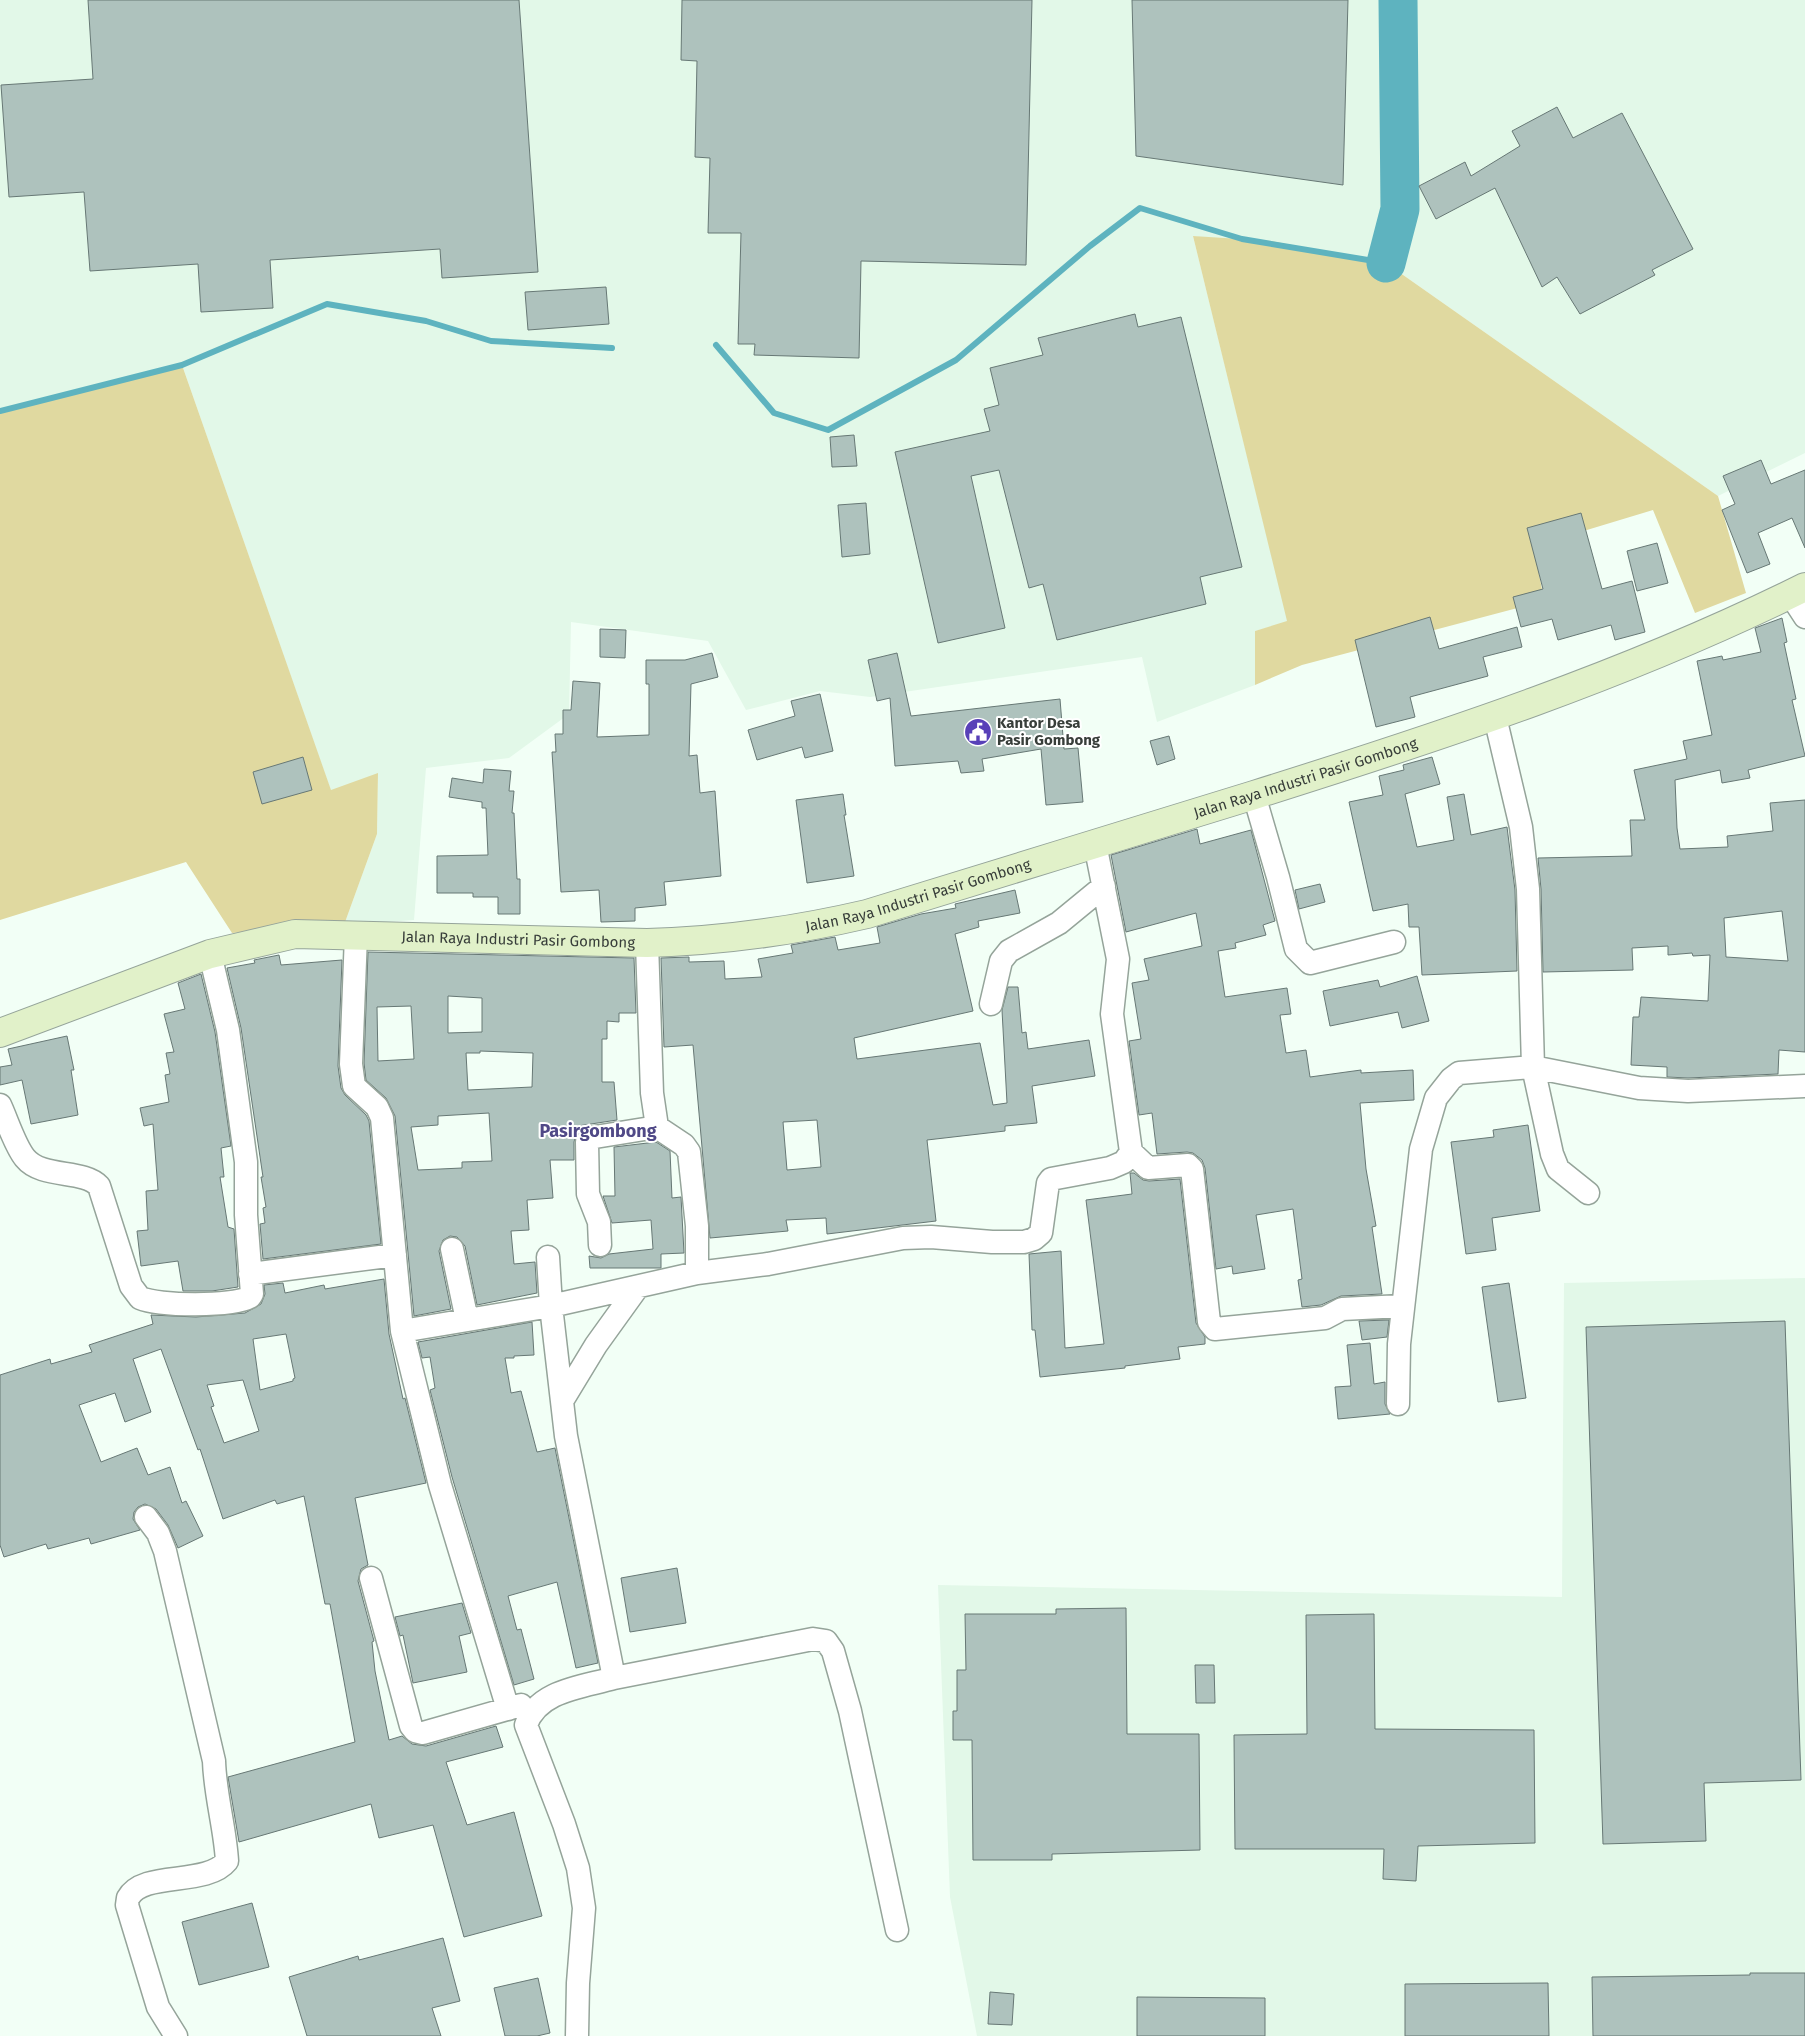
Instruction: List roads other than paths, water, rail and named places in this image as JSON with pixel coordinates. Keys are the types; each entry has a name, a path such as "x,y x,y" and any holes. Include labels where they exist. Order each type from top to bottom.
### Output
{"main road":[{"name":"Jalan Raya Industri Pasir Gombong","path":"0,1033 210,954 295,934 647,943 744,937 830,923 867,914 1494,718 1629,666 1798,591"}],"street":[{"path":"1798,591 1805,617"},
{"path":"1494,718 1515,794 1528,889 1533,1068 1552,1154 1558,1168 1588,1193"},
{"path":"1254,794 1296,949 1302,958 1310,963 1394,942"},
{"path":"1095,844 1118,959 1112,1014 1131,1152 1148,1168 1188,1165 1192,1170 1209,1322 1215,1329 1325,1318 1342,1309 1402,1306"},
{"path":"991,1004 998,968 1009,951 1059,923 1104,886"},
{"path":"356,935 351,1064 354,1086 377,1106 382,1118 402,1331 440,1485 508,1709"},
{"path":"647,943 652,1093 657,1127"},
{"path":"0,1105 24,1157 33,1165 70,1176 93,1180 100,1186 131,1286 140,1298 174,1304 247,1299 252,1294 246,1215 246,1162 228,1030 210,954"},
{"path":"1398,1404 1397,1371 1402,1306 1421,1149 1436,1098 1451,1079 1459,1073 1533,1068 1639,1088 1688,1091 1805,1086"},
{"path":"600,1245 599,1222 588,1194 587,1142 595,1137 657,1127 684,1145 689,1152 697,1226 697,1273"},
{"path":"402,1331 551,1306 697,1273 768,1264 903,1238 931,1237 992,1242 1024,1242 1034,1239 1041,1233 1048,1183 1051,1179 1110,1168 1124,1162 1131,1152"},
{"path":"452,1249 467,1320"},
{"path":"250,1274 395,1255"},
{"path":"548,1257 551,1306 566,1436 597,1582 614,1678"},
{"path":"562,1401 596,1344 637,1288"},
{"path":"146,1517 158,1533 165,1551 214,1761 215,1788 227,1861 222,1867 209,1872 137,1887 128,1898 127,1905 158,2007 176,2036"},
{"path":"371,1578 411,1726 415,1730 423,1733 522,1705 530,1712"},
{"path":"577,2036 584,1908 578,1868 564,1824 526,1725 530,1712 546,1698 614,1678 813,1639 820,1638 826,1641 833,1651 850,1711 897,1930"}],"waterway":[{"path":"1386,263 1400,209 1398,0"},
{"path":"716,345 774,413 828,430 956,360 1090,246 1140,208 1242,239 1386,263"},
{"path":"0,411 182,365 327,304 426,321 491,341 612,348"}],"place":[{"name":"Kantor Desa Pasir Gombong","path":"978,732"}],"district":[{"name":"Pasirgombong","path":"598,1131"}]}
